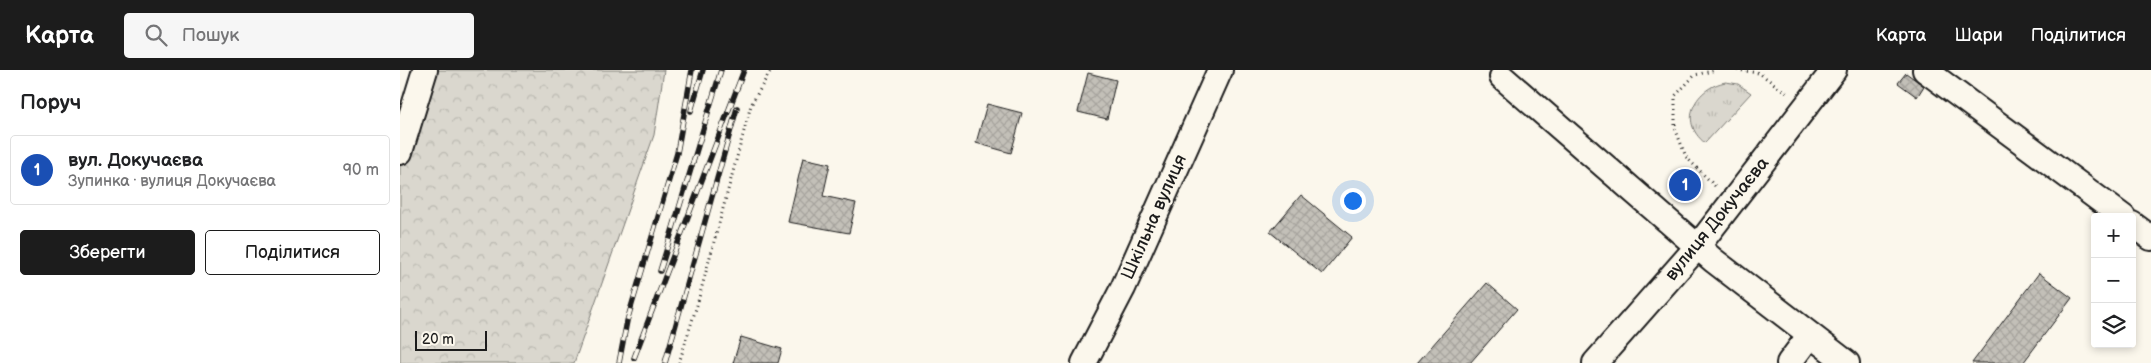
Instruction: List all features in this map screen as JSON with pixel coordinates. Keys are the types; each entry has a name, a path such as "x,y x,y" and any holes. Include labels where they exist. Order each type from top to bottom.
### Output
{"street":[{"path":"400,152 425,70"},
{"name":"Шкільна вулиця","path":"1084,363 1123,288 1220,70"},
{"name":"вулиця Докучаєва","path":"1595,363 1698,246 1834,70"},
{"path":"1925,70 2118,213"},
{"path":"1502,78 1698,246 1847,363"},
{"path":"2136,227 2151,238"},
{"path":"1789,363 1810,335"}],"path":[{"path":"679,363 697,305 751,105 771,70"},
{"path":"1716,70 1695,75 1675,96 1675,128 1686,157 1718,190"},
{"path":"1737,70 1759,73 1792,96"}],"green space":[{"path":"425,70 664,70 654,135 574,363 400,363 400,152"},
{"path":"1726,82 1738,84 1751,93 1705,143 1692,125 1691,115 1694,106 1706,91 1715,85"}],"building":[{"path":"1088,73 1116,80 1107,119 1078,112"},
{"path":"1906,73 1924,86 1917,97 1898,83"},
{"path":"987,104 1022,113 1011,153 976,143"},
{"path":"803,158 830,164 823,196 856,203 849,233 788,222"},
{"path":"1301,195 1352,237 1322,274 1270,232"},
{"path":"2039,273 2072,298 2023,363 1972,363"},
{"path":"1487,283 1517,309 1470,363 1417,363"},
{"path":"741,337 782,349 778,363 733,363"}],"railway":[{"path":"619,363 627,321 677,153 692,70"},
{"path":"691,111 703,70"},
{"path":"660,271 721,70"},
{"path":"634,358 744,70"},
{"path":"665,363 737,108"}],"place":[{"name":"вул. Докучаєва","path":"1685,185"}]}
